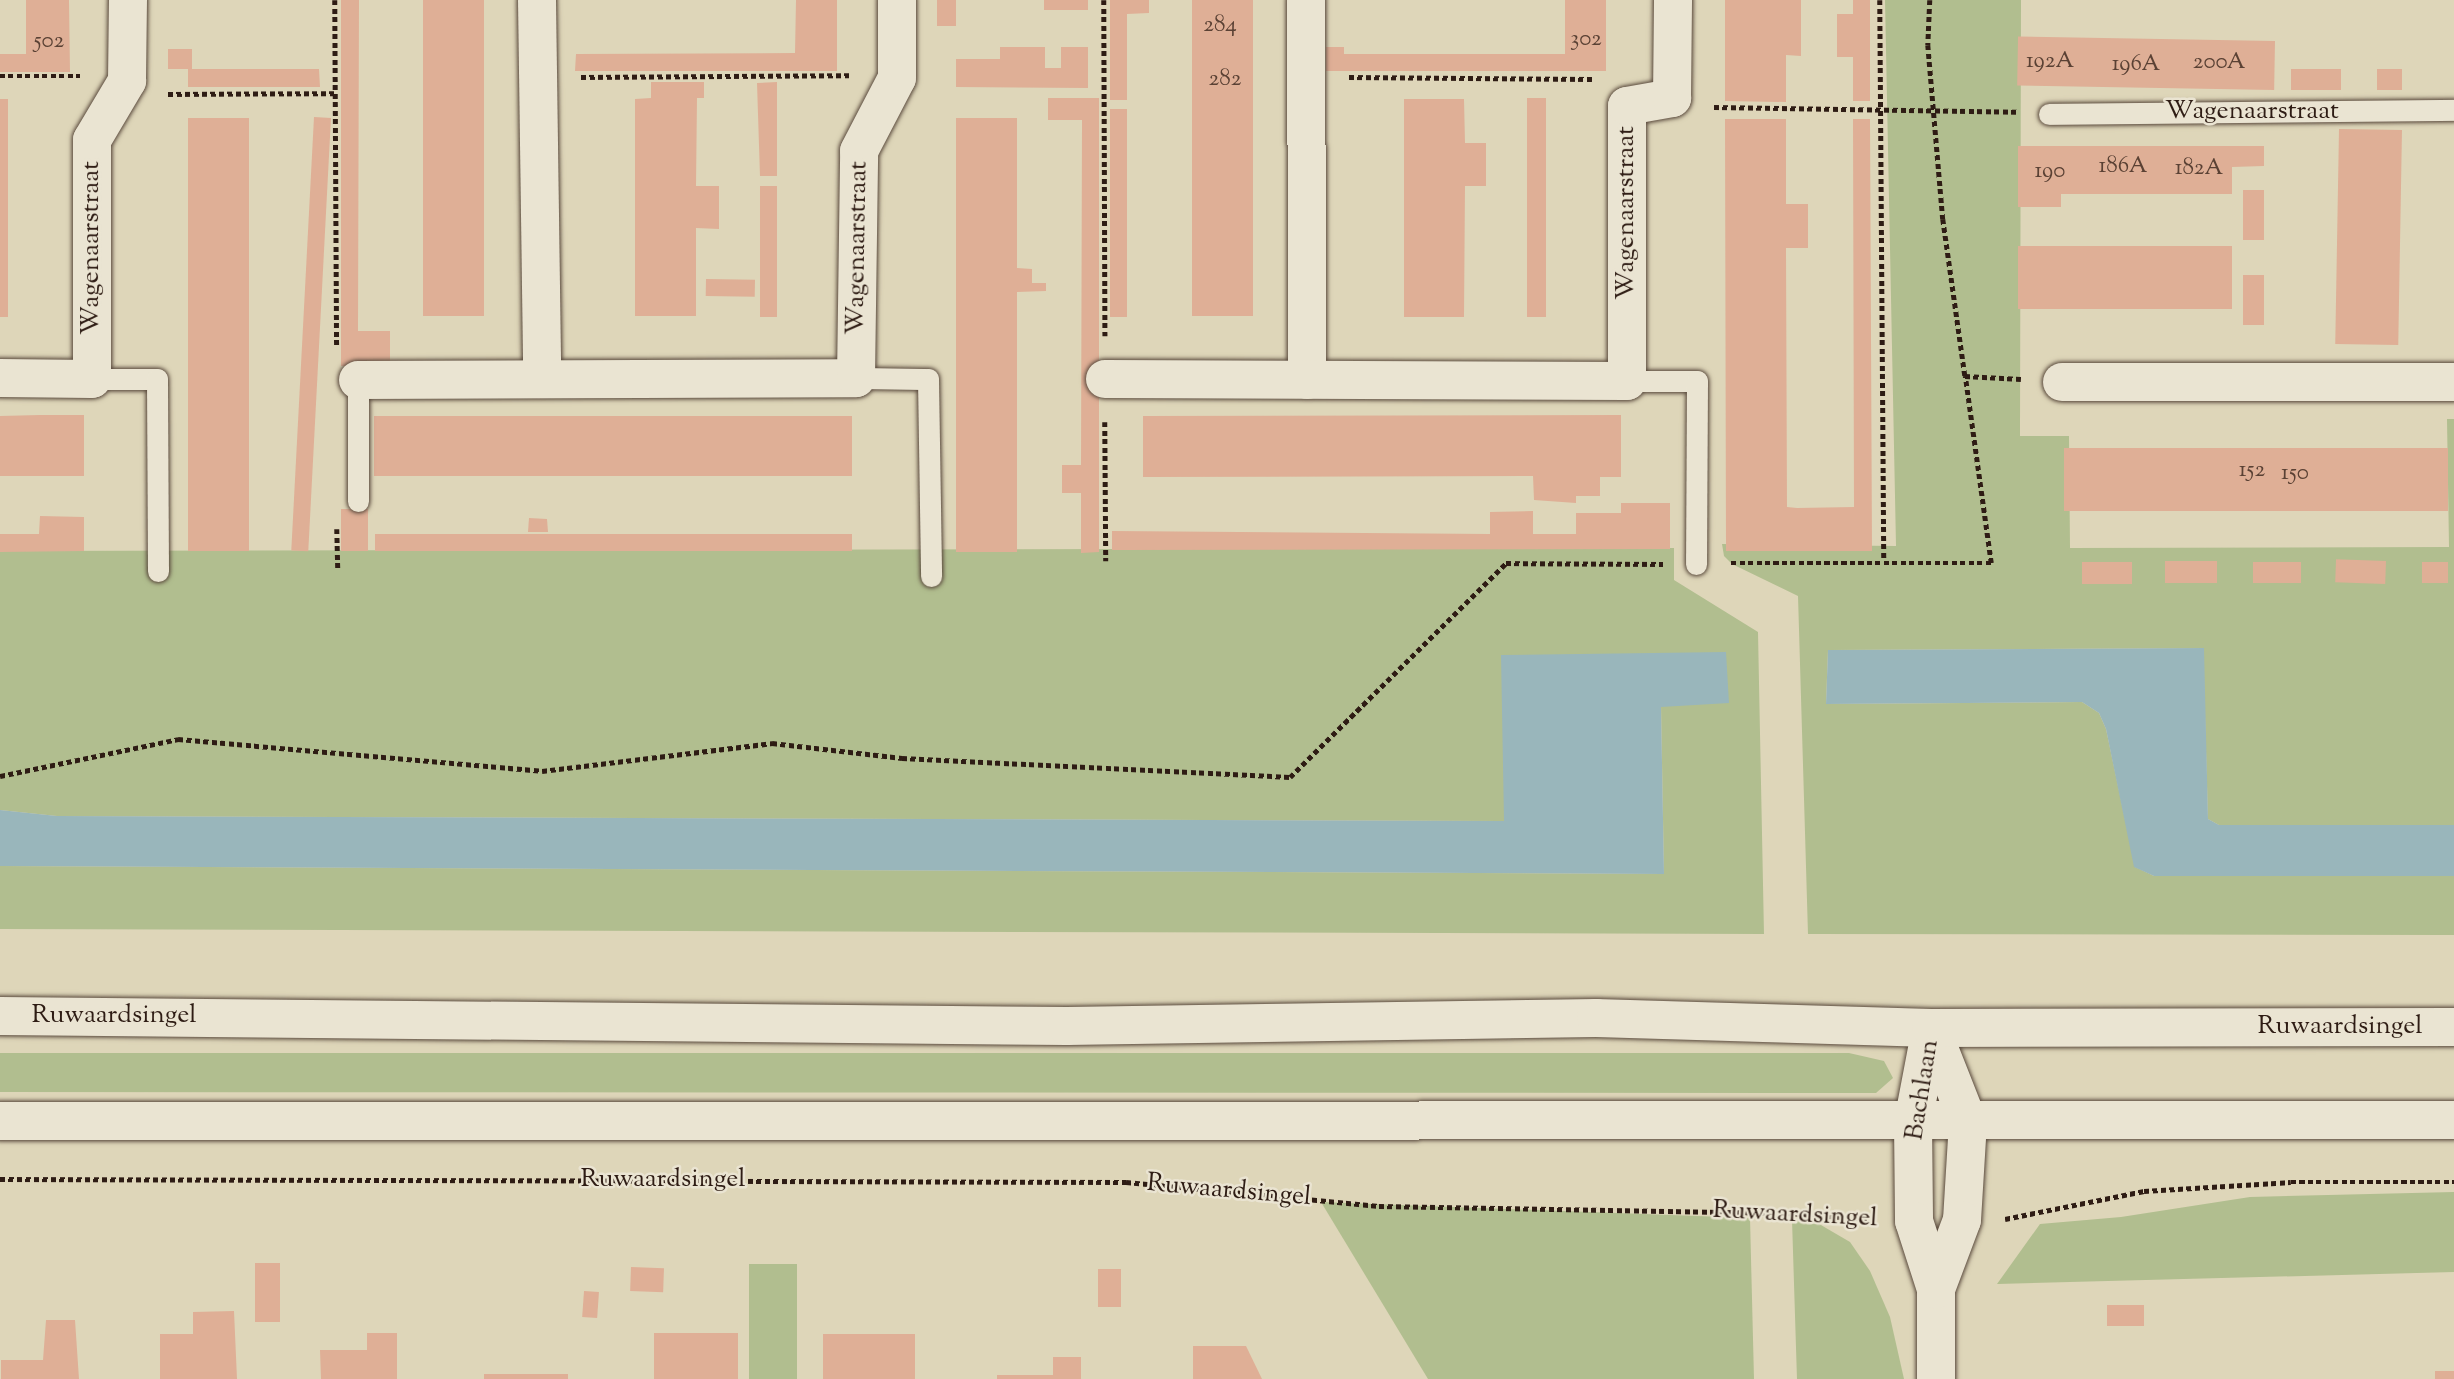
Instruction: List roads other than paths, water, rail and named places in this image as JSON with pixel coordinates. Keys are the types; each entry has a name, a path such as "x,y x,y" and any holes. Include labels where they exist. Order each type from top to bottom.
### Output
{"main road":[{"name":"Wagenaarstraat","path":"92,379 92,140 123,85 128,0"},
{"path":"537,0 542,379"},
{"name":"Wagenaarstraat","path":"856,378 859,151 897,75 897,0"},
{"path":"1306,0 1307,380"},
{"name":"Wagenaarstraat","path":"1627,381 1627,106 1672,98 1674,0"},
{"path":"347,366 542,379 856,378"},
{"path":"0,377 92,379"},
{"path":"1105,379 1627,381"},
{"path":"2062,382 2454,382"},
{"name":"Ruwaardsingel","path":"0,1016 1067,1026 1596,1018 1931,1028 2454,1027"},
{"name":"Bachlaan","path":"1931,1028 1913,1122 1914,1221 1936,1289 1936,1379"},
{"name":"Bachlaan","path":"1931,1028 1968,1122 1962,1220 1936,1289"},
{"path":"0,1121 2454,1120"}],"lane":[{"name":"Wagenaarstraat","path":"2049,114 2454,110"},
{"path":"347,366 358,501"},
{"path":"856,378 928,379 931,576"},
{"path":"92,379 156,379 158,571"},
{"path":"1627,381 1697,381 1696,564"}],"water":[{"path":"2204,648 2208,819 2219,825 2454,825 2454,876 2154,876 2134,867 2106,729 2099,713 2082,702 1826,704 1828,650"},
{"path":"1726,652 1729,703 1661,707 1664,874 0,866 0,810 57,816 1504,821 1501,655"}]}
